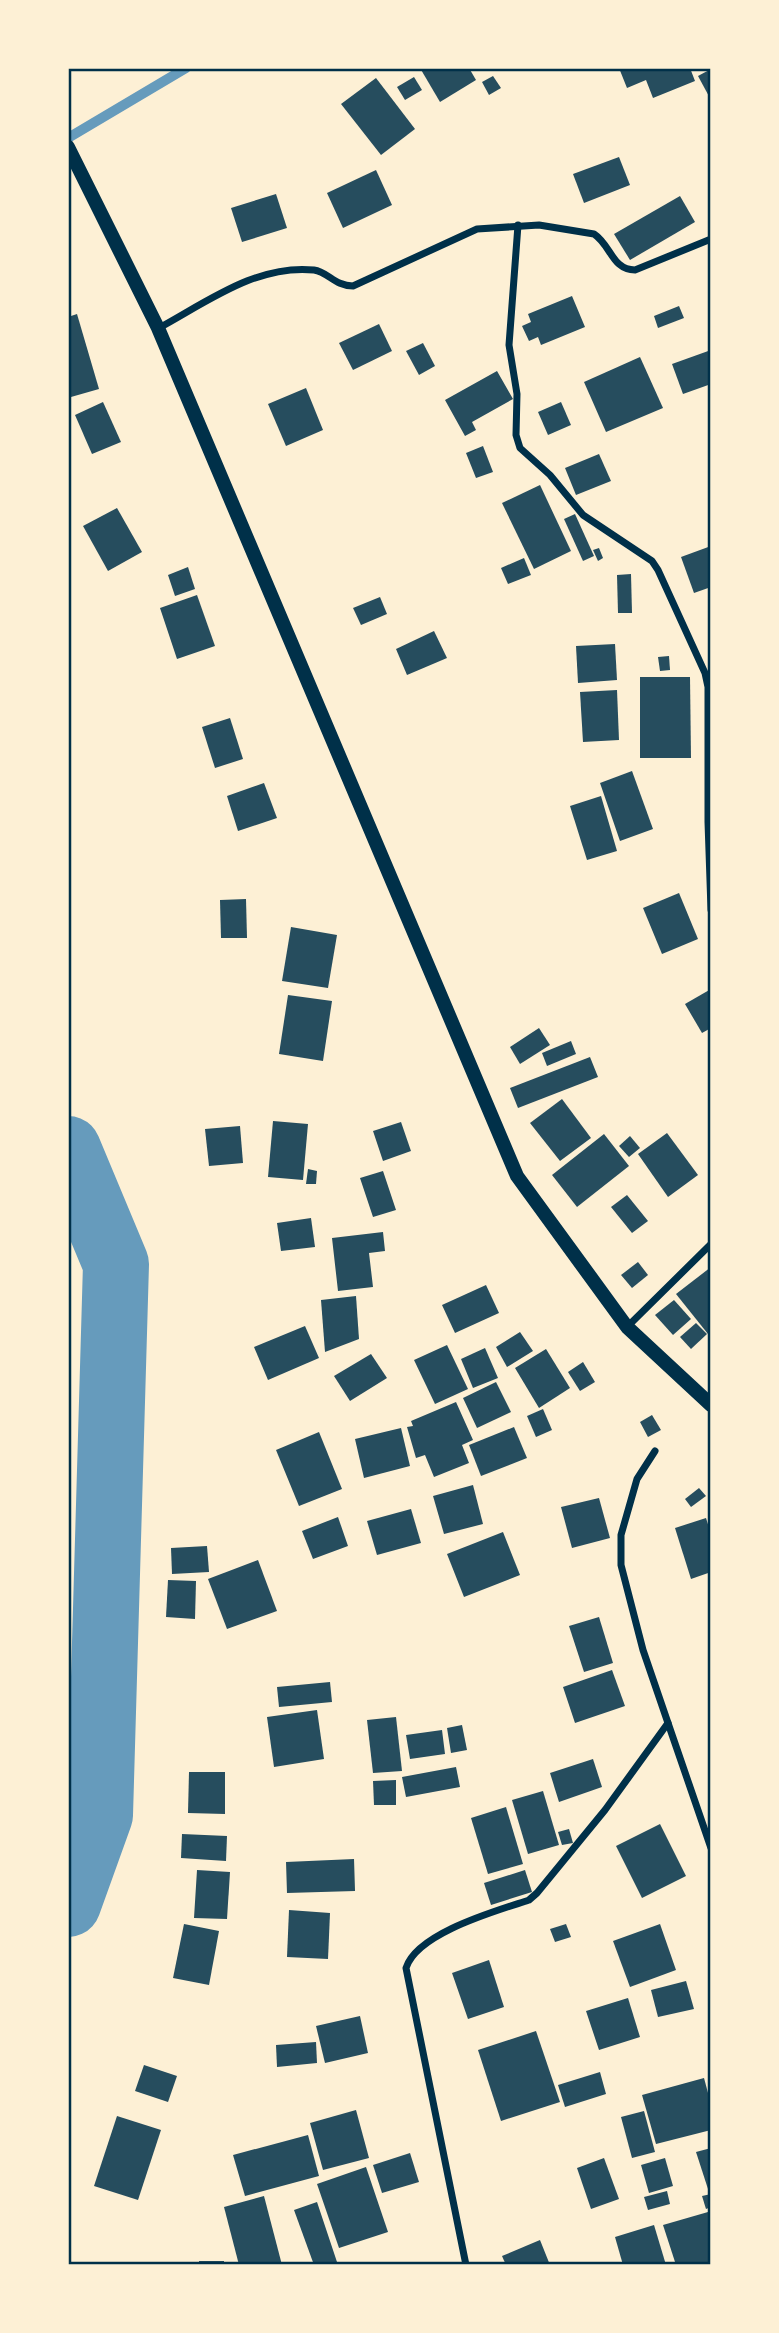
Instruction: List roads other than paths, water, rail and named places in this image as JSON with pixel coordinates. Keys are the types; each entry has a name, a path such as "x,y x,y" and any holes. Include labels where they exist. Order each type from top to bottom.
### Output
{"main road":[{"path":"68,147 158,328 517,1176 627,1328 711,1405"}],"street":[{"path":"518,225 509,345 517,394 516,435 520,448 550,475 583,515 652,561 705,673 708,687 711,910"},
{"path":"158,328 248,280 268,273 285,269 318,270 333,281 344,286 353,286 477,229 539,225 594,234 602,239 619,266 626,270 635,270 711,239"},
{"path":"627,1328 711,1244"},
{"path":"655,1451 637,1479 621,1535 621,1565 643,1650 711,1848"},
{"path":"466,2265 405,1977 407,1963 411,1957 455,1926 528,1900 537,1893 605,1810 668,1723"}],"waterway":[{"path":"68,138 186,68"},
{"path":"68,1149 116,1264 100,1815 68,1904"}]}
